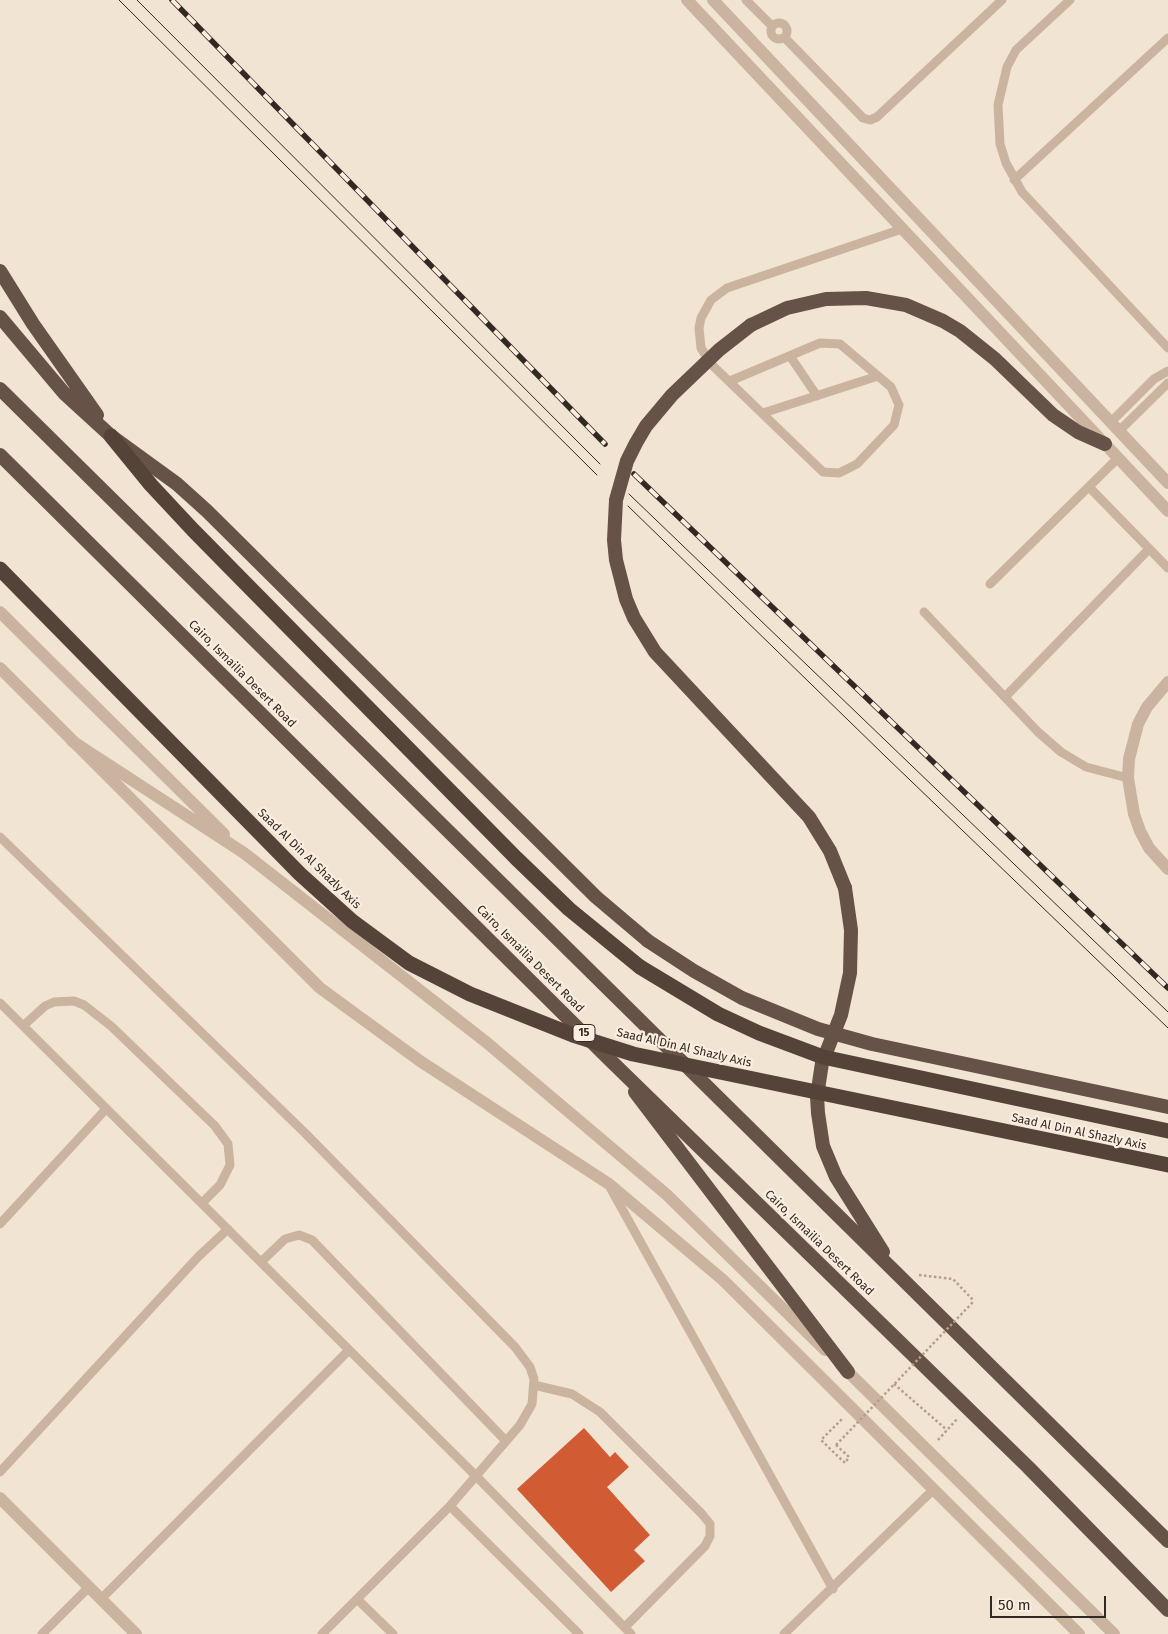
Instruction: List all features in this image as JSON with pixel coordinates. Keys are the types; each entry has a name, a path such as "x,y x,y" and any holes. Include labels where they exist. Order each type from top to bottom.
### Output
{"highway":[{"path":"0,272 33,324 111,436"},
{"path":"896,1272 836,1177 823,1146 820,1130 818,1113 819,1079 828,1047 841,1015 850,973 851,930 845,888 830,851 809,817 655,652 639,627 626,599 616,560 614,520 616,500 623,474 636,443 646,426 672,395 719,350 751,326 787,308 826,299 866,298 906,305 943,321 995,359 1053,415 1078,432 1105,444"},
{"path":"0,317 64,393 111,436 177,484 206,511 596,897 648,940 694,971 742,998 818,1029 872,1044 1168,1107"},
{"path":"0,389 1168,1541"},
{"name":"Saad Al Din Al Shazly Axis","path":"111,436 193,530 516,858 569,909 640,967 718,1014 759,1033 823,1057 1168,1131"},
{"name":"Cairo, Ismailia Desert Road","path":"0,455 610,1060 967,1408 1168,1610"},
{"name":"Saad Al Din Al Shazly Axis","path":"0,569 300,874 352,921 410,963 470,994 572,1035 633,1054 1168,1166"},
{"path":"610,1060 678,1152 848,1372"}],"street":[{"path":"686,0 1168,511"},
{"path":"713,0 1168,483"},
{"path":"746,63 759,49"},
{"path":"835,158 848,144"},
{"path":"874,198 887,185"},
{"path":"1105,444 1115,426"},
{"path":"0,612 244,853"},
{"path":"0,668 320,988 420,1061 609,1184 724,1280 1079,1634"},
{"path":"1168,682 1147,707 1138,724 1128,759 1128,778 1134,814 1140,831 1149,848 1168,869"},
{"path":"72,741 244,853 486,1042 666,1194 1114,1634"},
{"path":"0,1498 136,1634"}],"lane":[{"path":"746,0 772,26"},
{"path":"784,38 863,118 870,120 877,117 1002,0"},
{"path":"1070,0 1016,50 1001,86 997,115 1000,144 1014,180 1031,203 1168,348"},
{"path":"772,26 780,23 786,26 787,32 784,38 780,40 772,37"},
{"path":"772,26 770,31 772,37"},
{"path":"759,49 772,37"},
{"path":"1014,180 1168,38"},
{"path":"730,381 820,343 834,342 840,344 894,392 898,406 897,419 894,425 857,464 846,472 831,474 823,472 730,381 706,357 699,338 699,328 704,308 718,293 727,288 902,229"},
{"path":"790,356 817,396"},
{"path":"1115,426 1154,379 1168,371"},
{"path":"763,413 878,376"},
{"path":"1115,426 1168,383"},
{"path":"990,584 1118,458"},
{"path":"1089,487 1168,568"},
{"path":"1005,697 1149,549"},
{"path":"924,612 1038,732 1073,760 1099,772 1128,778"},
{"path":"0,837 305,1133 515,1347 530,1367 534,1385 532,1404 527,1415 450,1506 322,1634"},
{"path":"23,1026 45,1006 54,1002 64,1000 84,1004 111,1026 215,1126 228,1144 230,1165 220,1185 202,1203"},
{"path":"0,1003 476,1476 628,1631 705,1546 710,1536 710,1524 600,1412 572,1394 534,1385"},
{"path":"0,1224 106,1109"},
{"path":"609,1184 833,1589"},
{"path":"0,1472 198,1257 228,1229"},
{"path":"261,1262 285,1239 298,1235 312,1240 506,1441"},
{"path":"101,1599 350,1350"},
{"path":"784,1634 833,1589 933,1490"},
{"path":"450,1506 579,1634"},
{"path":"42,1634 89,1587"},
{"path":"357,1599 393,1634"}],"path":[{"path":"852,1409 821,1440 845,1463 849,1457 836,1445 974,1301 953,1279 896,1272"},
{"path":"894,1384 947,1430"},
{"path":"928,1451 967,1408"}],"building":[{"path":"584,1428 610,1457 615,1452 629,1467 607,1487 650,1535 634,1550 645,1561 611,1592 517,1489"}],"tram line":[{"path":"119,0 597,475"},
{"path":"137,0 600,464"},
{"path":"629,494 1168,1012"},
{"path":"628,506 1168,1028"}],"railway":[{"path":"172,0 605,444"},
{"path":"634,474 1168,988"}]}
